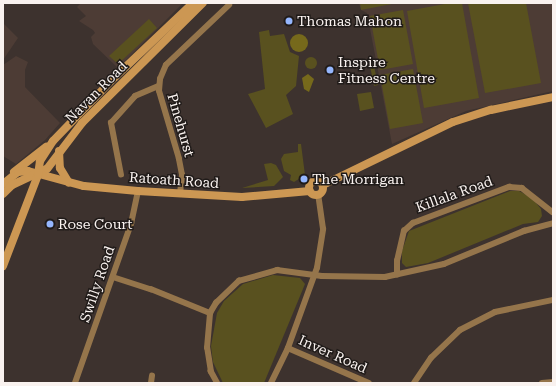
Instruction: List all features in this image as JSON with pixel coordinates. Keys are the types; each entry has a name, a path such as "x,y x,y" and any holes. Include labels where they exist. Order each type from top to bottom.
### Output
{"main road":[{"name":"Navan Road","path":"3,183 53,141 115,77 192,3"},
{"name":"Navan Road","path":"38,175 47,170 59,150 82,123 203,3"},
{"name":"Ratoath Road","path":"3,183 24,171 69,183 138,192 262,197 314,193 312,182 317,181 323,185 453,122 491,110 553,97"},
{"name":"Navan Road","path":"38,175 40,161 53,141"},
{"path":"59,150 59,164 69,183"},
{"path":"3,194 12,185 38,175"},
{"path":"3,266 38,175"},
{"path":"314,193 323,190 323,185"}],"street":[{"name":"Pinehurst","path":"180,194 182,175 179,159 158,86 166,65 229,5"},
{"name":"Pinehurst","path":"121,175 111,123 135,96 158,86"},
{"name":"Killala Road","path":"397,275 397,261 404,231 413,223 509,187 522,188 553,212"},
{"name":"Swilly Road","path":"75,383 113,277 138,192"},
{"path":"272,383 288,348 314,275 323,229 314,193"},
{"path":"217,383 211,372 207,348 210,313 228,289 250,276 277,270 314,275 385,277 397,275 444,264 524,231 553,223"},
{"path":"113,277 151,289 210,313"},
{"path":"414,383 431,358 460,330 495,312 553,300"},
{"name":"Inver Road","path":"288,348 369,383"},
{"path":"151,383 152,376"},
{"path":"542,383 553,382"}],"shaded area":[{"path":"81,3 183,3 118,68 93,44 91,37 95,33 93,30 79,21 86,16 77,7"},
{"path":"359,3 553,3 553,91 466,111 392,144 367,13 361,10"},
{"path":"360,3 397,3 361,10"},
{"path":"450,3 462,3 479,98 424,108 407,11"},
{"path":"468,3 526,3 541,83 485,93"},
{"path":"403,10 413,64 380,70 370,16"},
{"path":"149,19 157,28 118,64 109,56"},
{"path":"3,23 18,38 3,60"},
{"path":"269,30 270,36 284,34 290,52 299,56 296,86 286,95 293,114 266,128 248,94 265,89 259,32"},
{"path":"295,34 303,34 308,39 306,50 303,52 295,52 290,47 290,39"},
{"path":"16,56 28,62 25,70 25,87 60,123 45,140 16,164 3,156 3,65"},
{"path":"313,57 316,58 316,68 309,69 306,68 305,61 306,58"},
{"path":"370,66 374,66 378,85 374,86"},
{"path":"413,69 423,123 390,129 380,75"},
{"path":"308,74 314,79 309,92 304,89 302,78"},
{"path":"371,92 374,108 360,111 357,94"},
{"path":"298,144 301,144 305,175 294,182 290,180 291,175 284,171 281,159 284,154 298,152"},
{"path":"271,163 276,165 283,177 274,186 242,188 268,180 264,164"},
{"path":"510,191 519,191 532,198 541,209 542,216 538,222 523,224 428,263 406,267 402,263 402,251 409,231"},
{"path":"273,275 300,278 305,284 264,383 223,383 213,362 211,346 217,313 224,301 243,284"}],"place":[{"name":"Thomas Mahon","path":"289,21"},
{"name":"Inspire Fitness Centre","path":"330,70"},
{"name":"The Morrigan","path":"304,179"},
{"name":"Rose Court","path":"50,224"}]}
